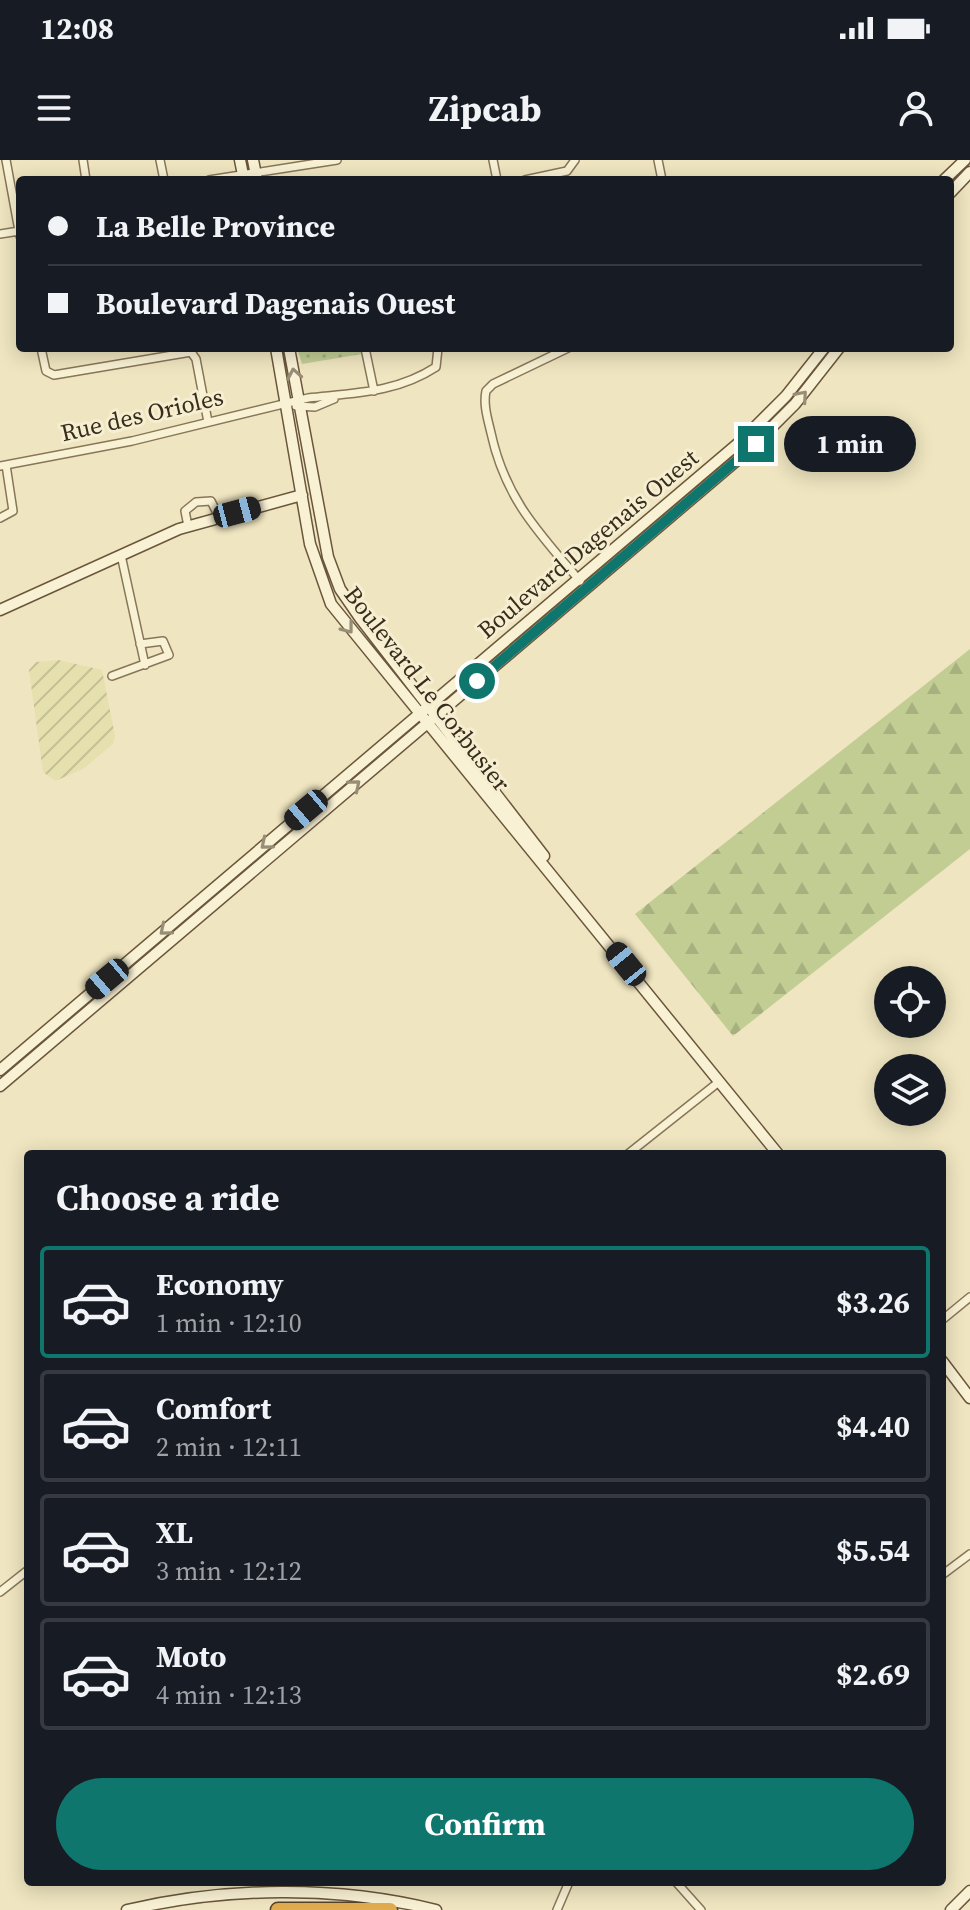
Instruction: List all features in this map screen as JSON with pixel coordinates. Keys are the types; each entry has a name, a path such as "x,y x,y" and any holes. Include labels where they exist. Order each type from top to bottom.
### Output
{"highway":[{"path":"278,1910 390,1910"}],"street":[{"path":"6,160 16,212"},
{"path":"266,176 337,160"},
{"path":"544,176 567,171 575,160"},
{"path":"948,176 965,160"},
{"path":"954,189 970,172"},
{"path":"42,352 46,371 54,375 191,352 196,359 208,422"},
{"name":"Boulevard Le Corbusier","path":"277,352 315,564 328,599 775,1150"},
{"name":"Boulevard Le Corbusier","path":"290,352 333,574 360,618 520,821 567,891"},
{"path":"366,352 374,391"},
{"name":"Rue des Orioles","path":"0,518 13,511 3,465 132,441 286,404 315,407 339,397 407,384 433,368 439,360 438,352"},
{"path":"560,352 493,384 484,397 496,455 512,496 587,588"},
{"name":"Boulevard Dagenais Ouest","path":"0,1070 752,430 791,390 821,352"},
{"name":"Boulevard Dagenais Ouest","path":"0,1086 765,435 807,391 836,352"},
{"path":"0,610 188,526 302,495"},
{"path":"188,526 185,509 196,502 211,501 219,517"},
{"path":"121,555 145,665"},
{"path":"112,676 167,658 169,651 163,641 140,644"},
{"path":"633,1150 720,1081"},
{"path":"946,1317 970,1297"},
{"path":"946,1366 970,1398"},
{"path":"946,1572 970,1554"},
{"path":"0,1592 24,1573"},
{"path":"557,1910 567,1886"},
{"path":"680,1886 701,1910"},
{"path":"951,1910 970,1891"},
{"path":"127,1910 196,1899 317,1893 377,1897 436,1910"}],"shaded area":[{"path":"58,660 102,670 115,736 113,744 83,769 55,781 43,772 29,670 36,662"}],"green space":[{"path":"298,352 362,352 362,354 302,364"},
{"path":"970,649 970,849 733,1036 635,914"}],"route":[{"path":"477,681 756,444"}]}
